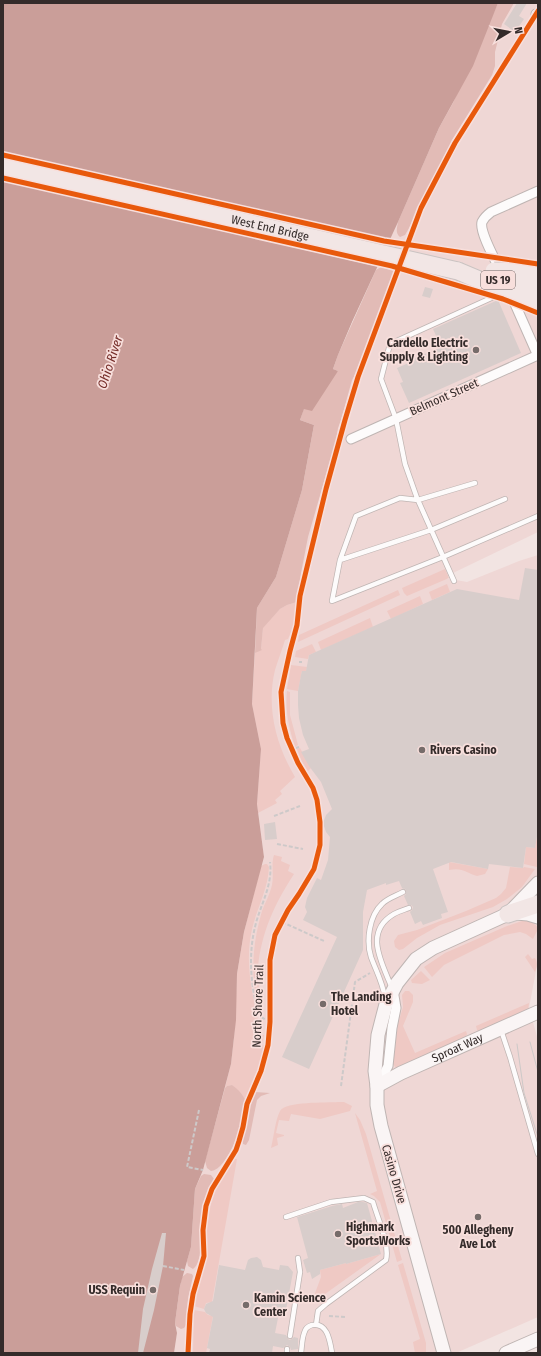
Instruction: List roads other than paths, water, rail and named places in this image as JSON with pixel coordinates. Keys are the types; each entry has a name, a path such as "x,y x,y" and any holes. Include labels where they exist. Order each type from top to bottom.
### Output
{"highway":[{"name":"West End Bridge","path":"3,167 538,288"},
{"name":"US 19","path":"458,271 538,272"},
{"path":"458,271 538,306"},
{"path":"508,914 538,904"}],"main road":[{"name":"Casino Drive","path":"444,1353 384,1140 377,1105 377,1086 374,1070 381,1019 393,989 416,959 432,948 508,914 538,883"},
{"path":"508,914 528,914 538,917"},
{"name":"Sproat Way","path":"377,1086 401,1073 538,1012"},
{"path":"506,1353 538,1339"}],"street":[{"path":"538,191 491,212 485,217 482,224 483,232 538,356"},
{"name":"Belmont Street","path":"351,439 538,356"},
{"name":"Casino Drive","path":"377,1086 388,1066 392,1028 396,1008 393,989"}],"lane":[{"path":"454,581 418,500 406,464 396,419 381,379 390,344 509,290"},
{"path":"475,483 418,500 400,498 356,516 340,560 332,601 443,557 538,516"},
{"path":"340,560 431,530 505,499"},
{"path":"386,1004 382,984 371,956 369,940 370,928 377,910 382,904 389,898 403,892"},
{"path":"393,989 378,954 376,941 378,932 383,923 394,914 409,908"},
{"path":"500,1029 510,1057 538,1154"},
{"path":"286,1217 332,1202 364,1198 373,1202 385,1243 387,1254 386,1260 326,1304 318,1312 316,1324"},
{"path":"290,1336 300,1272 298,1258"},
{"path":"301,1353 305,1331 309,1326 316,1324 328,1332 332,1353"}],"water":[{"name":"Ohio River","path":"3,3 498,3 473,66 439,128 352,322 333,369 338,371 312,411 304,409 300,420 314,425 302,490 276,577 257,608 252,704 261,749 257,804 264,857 244,932 237,974 236,1020 231,1064 203,1170 195,1189 191,1247 180,1286 175,1323 177,1333 174,1353 3,1353"}],"tram line":[{"path":"530,1042 538,1072"},
{"path":"517,1044 524,1093 538,1137"}],"place":[{"name":"Cardello Electric Supply & Lighting","path":"476,350"},
{"name":"Rivers Casino","path":"422,750"},
{"name":"The Landing Hotel","path":"323,1004"},
{"name":"500 Allegheny Ave Lot","path":"478,1217"},
{"name":"Highmark SportsWorks","path":"338,1234"},
{"name":"USS Requin","path":"153,1290"},
{"name":"Kamin Science Center","path":"246,1305"}]}
